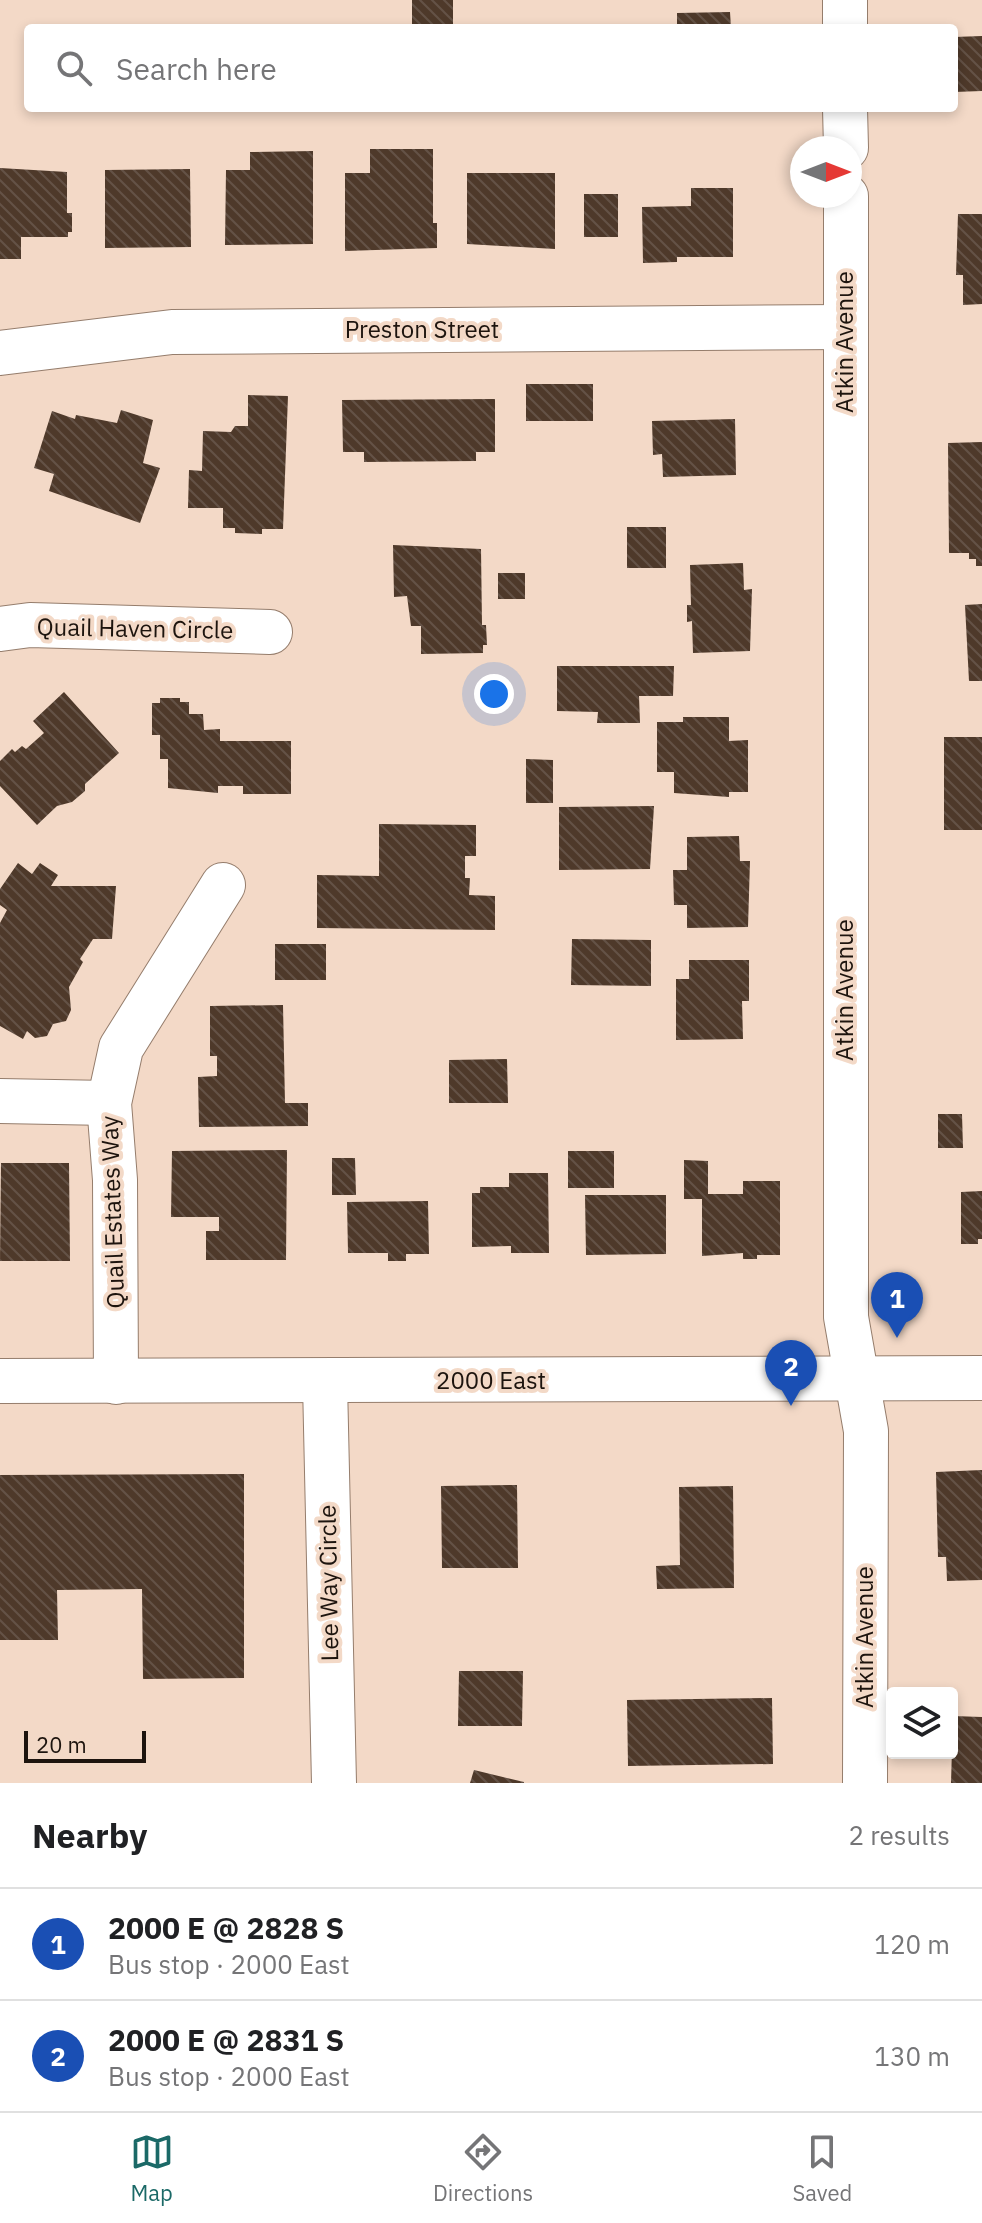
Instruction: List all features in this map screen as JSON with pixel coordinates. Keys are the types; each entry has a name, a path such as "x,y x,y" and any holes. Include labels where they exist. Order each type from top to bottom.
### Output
{"street":[{"path":"845,0 845,24"},
{"path":"845,112 846,136"},
{"name":"Atkin Avenue","path":"846,208 846,1317 866,1431 865,1783"},
{"name":"Preston Street","path":"0,353 172,332 846,327"},
{"name":"Quail Haven Circle","path":"0,629 30,625 270,632"},
{"path":"109,1103 121,1048 223,885"},
{"name":"Quail Estates Way","path":"0,1101 109,1103 115,1180 116,1382"},
{"name":"2000 East","path":"0,1381 325,1383 982,1378"},
{"name":"Lee Way Circle","path":"325,1383 334,1783"}],"building":[{"path":"412,0 453,0 453,24 412,24"},
{"path":"730,12 731,24 677,24 677,13"},
{"path":"982,36 982,91 958,92 958,37"},
{"path":"370,149 433,149 433,223 437,223 437,248 345,251 345,173 370,173"},
{"path":"313,151 313,244 225,245 226,170 250,170 250,152"},
{"path":"0,168 67,172 67,213 72,213 72,232 68,232 68,237 21,237 21,259 0,259"},
{"path":"190,169 191,247 105,248 105,170"},
{"path":"467,173 555,173 555,249 467,244"},
{"path":"691,188 733,188 733,257 677,257 677,262 643,263 642,207 691,206"},
{"path":"584,194 618,194 618,237 584,237"},
{"path":"958,214 982,214 982,304 963,305 963,275 956,275"},
{"path":"526,384 593,384 593,421 526,421"},
{"path":"248,395 288,396 283,529 262,529 262,534 235,533 235,528 223,528 223,508 188,508 189,470 202,471 203,431 231,432 235,426 248,426"},
{"path":"495,399 495,452 476,452 476,461 364,462 364,452 343,452 342,400"},
{"path":"121,410 153,420 143,463 160,468 140,523 49,491 54,474 34,468 52,411 75,419 76,415 117,423"},
{"path":"735,419 736,475 663,477 662,454 653,455 652,421"},
{"path":"982,442 982,566 976,566 976,559 969,559 969,553 949,553 948,443"},
{"path":"627,527 666,527 666,568 627,568"},
{"path":"393,545 481,549 482,625 486,625 487,645 483,645 483,653 421,654 421,626 411,626 407,596 394,597"},
{"path":"743,563 744,590 752,589 750,651 693,653 692,621 687,622 687,605 691,605 690,565"},
{"path":"498,573 525,573 525,599 498,599"},
{"path":"982,604 982,681 969,681 965,605"},
{"path":"557,666 674,666 673,696 639,696 640,723 597,723 598,712 557,711"},
{"path":"64,692 119,753 85,784 85,791 72,802 57,806 37,825 0,786 0,761 12,749 15,752 22,746 26,749 44,733 33,721"},
{"path":"160,698 180,698 180,702 189,702 189,714 203,714 204,730 220,729 220,741 291,741 291,794 243,794 243,786 218,786 218,793 168,788 168,759 160,759 160,735 152,735 152,703 160,703"},
{"path":"683,717 729,717 729,741 748,740 748,792 729,792 729,797 674,793 674,772 657,772 657,722 683,722"},
{"path":"944,737 982,737 982,830 944,830"},
{"path":"526,759 553,760 553,803 526,803"},
{"path":"654,806 650,869 559,870 559,807"},
{"path":"379,824 476,825 476,856 465,856 465,878 470,878 469,895 495,896 495,930 317,928 317,875 379,876"},
{"path":"739,836 740,861 750,861 748,927 687,928 687,905 674,905 673,870 687,870 687,837"},
{"path":"18,863 32,874 40,863 58,875 51,886 116,886 112,939 93,939 80,959 83,962 69,987 71,1010 66,1021 53,1024 47,1036 35,1038 27,1031 23,1039 0,1026 0,923 7,910 0,905 0,889"},
{"path":"572,939 651,940 651,986 571,985"},
{"path":"275,944 326,944 326,980 275,980"},
{"path":"689,960 749,960 749,1001 742,1001 743,1039 676,1040 676,979 689,979"},
{"path":"283,1005 285,1103 308,1103 308,1126 199,1127 198,1077 217,1076 217,1056 210,1056 210,1006"},
{"path":"507,1059 508,1103 449,1103 449,1060"},
{"path":"938,1114 962,1114 963,1148 938,1148"},
{"path":"287,1150 286,1260 206,1260 206,1231 219,1231 219,1217 171,1217 172,1151"},
{"path":"568,1151 614,1151 614,1188 568,1188"},
{"path":"332,1158 355,1158 356,1195 332,1195"},
{"path":"684,1160 708,1161 708,1194 743,1194 743,1181 780,1181 780,1255 757,1255 757,1259 743,1259 743,1253 702,1256 702,1199 684,1199"},
{"path":"1,1163 69,1163 70,1261 0,1261"},
{"path":"509,1173 548,1173 549,1253 511,1253 511,1246 472,1247 472,1193 480,1193 480,1187 509,1187"},
{"path":"982,1191 982,1239 978,1239 978,1244 961,1244 961,1192"},
{"path":"585,1195 666,1195 666,1254 586,1255"},
{"path":"428,1201 429,1254 406,1254 406,1261 388,1261 388,1253 348,1253 347,1202"},
{"path":"982,1470 982,1580 947,1581 946,1557 938,1557 936,1472"},
{"path":"244,1474 244,1678 143,1679 142,1589 57,1590 58,1640 0,1640 0,1475"},
{"path":"517,1485 518,1568 442,1568 441,1486"},
{"path":"733,1486 734,1588 657,1589 656,1566 680,1565 679,1487"},
{"path":"459,1671 523,1671 522,1726 458,1726"},
{"path":"772,1698 773,1764 628,1766 627,1700"},
{"path":"958,1716 982,1717 982,1783 951,1783 952,1759 958,1759"},
{"path":"474,1770 524,1782 524,1783 470,1783"}],"place":[{"name":"2000 E @ 2828 S","path":"897,1338"},
{"name":"2000 E @ 2831 S","path":"791,1406"}]}
